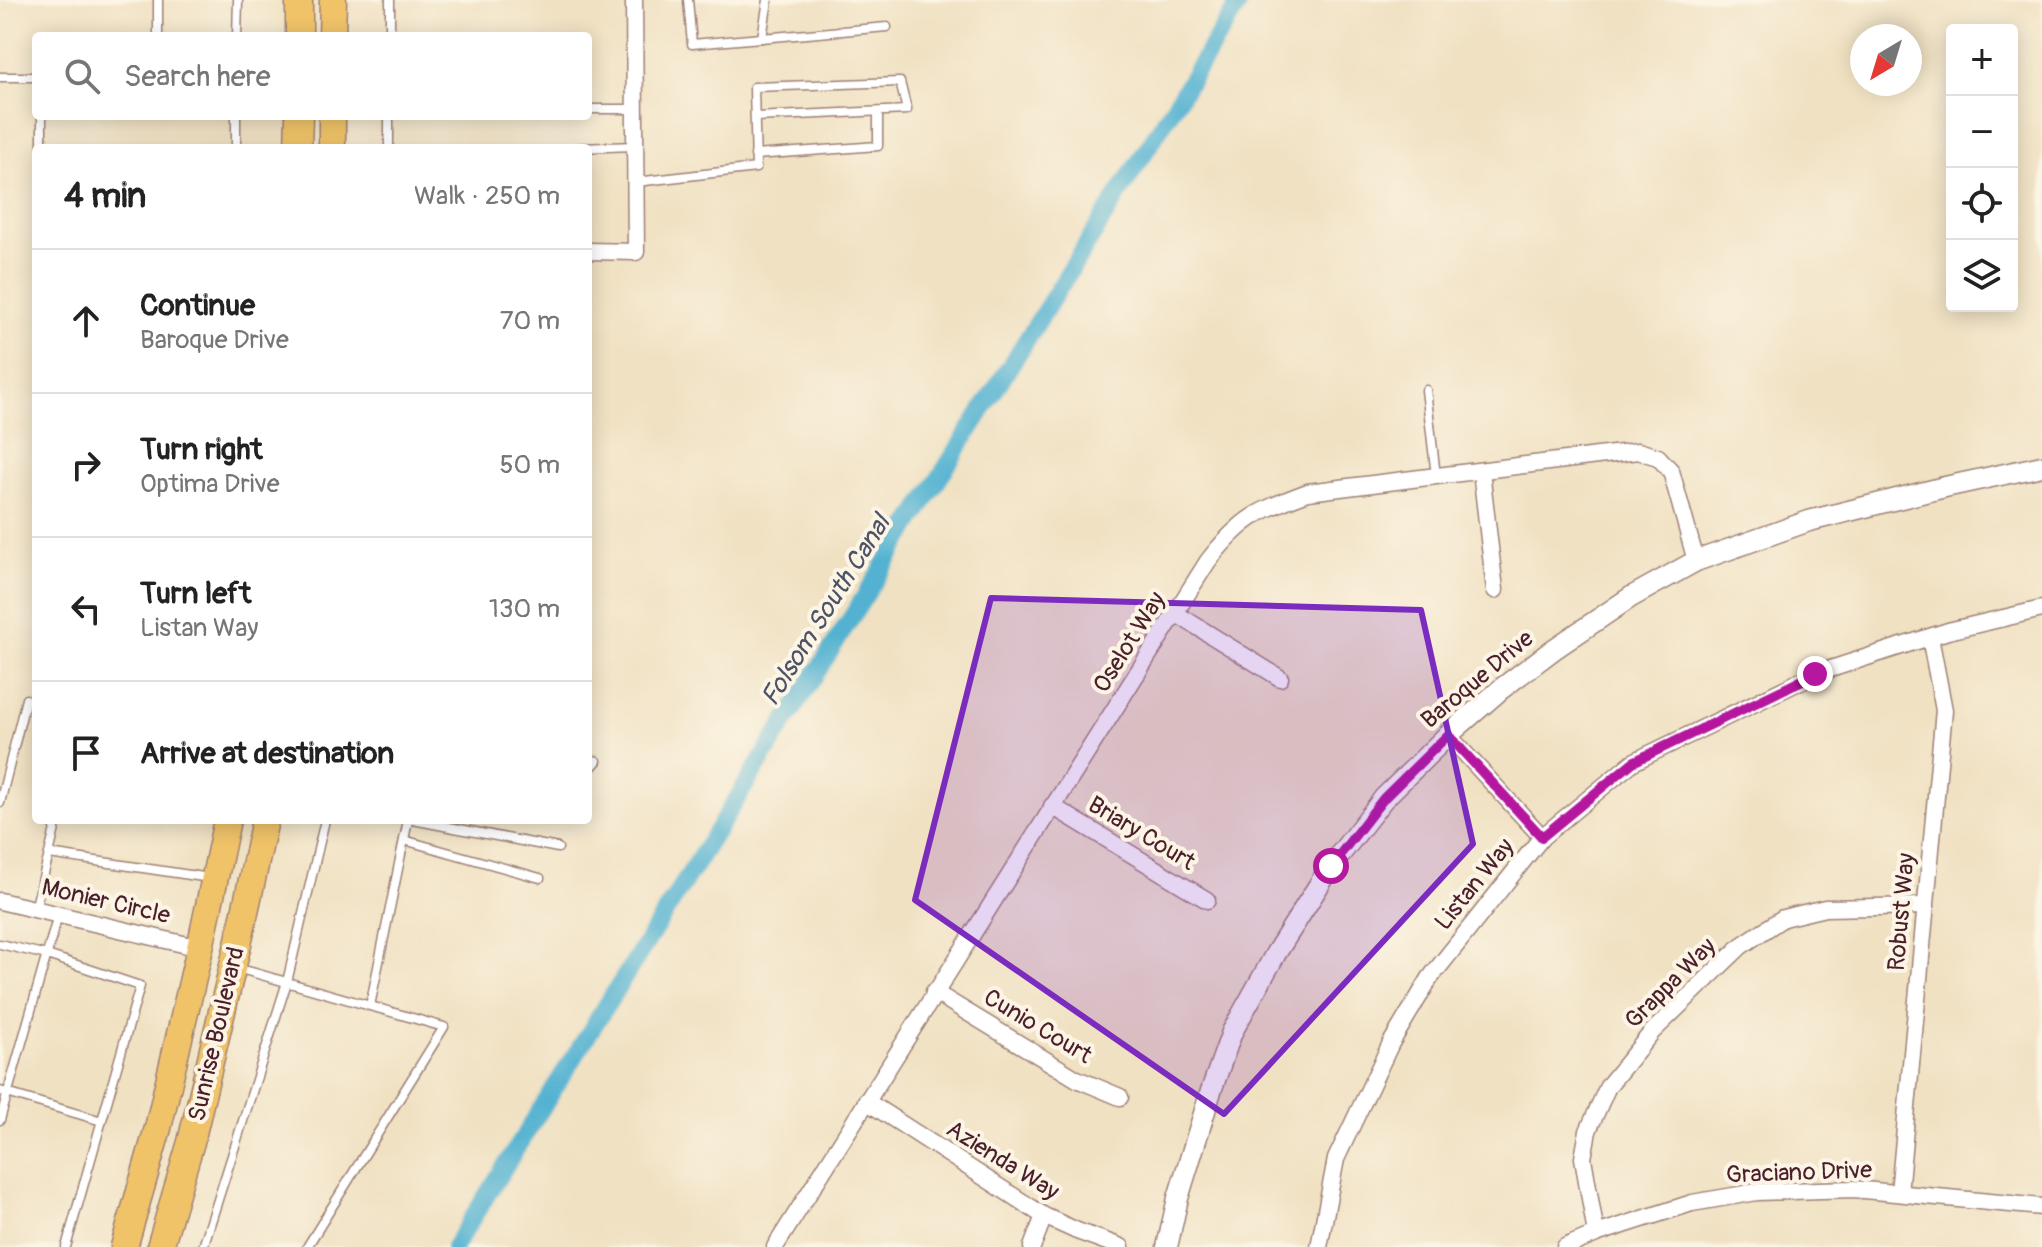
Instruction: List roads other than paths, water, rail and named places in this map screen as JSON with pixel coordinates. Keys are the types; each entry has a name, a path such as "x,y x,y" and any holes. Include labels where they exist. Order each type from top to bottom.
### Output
{"main road":[{"path":"299,0 301,32"},
{"path":"332,32 333,0"},
{"path":"298,144 299,120"},
{"path":"319,120 319,144"},
{"path":"332,120 332,144"},
{"name":"Sunrise Boulevard","path":"124,1247 158,1128 226,824"},
{"path":"235,956 229,923 248,824"},
{"name":"Sunrise Boulevard","path":"162,1246 235,956 264,824"},
{"path":"181,1174 172,1149 217,980 215,967 200,948"}],"street":[{"path":"592,251 636,252 634,0"},
{"name":"Oselot Way","path":"775,1247 1208,561 1245,520 1271,505 1308,492 1638,451 1658,457 1671,471 1696,561"},
{"name":"Baroque Drive","path":"1167,1247 1182,1184 1232,1032 1276,953 1331,866 1384,798 1448,735 1554,649 1631,597 1696,561 1809,521 2042,466"},
{"path":"1481,471 1495,590"},
{"name":"Listan Way","path":"1319,1247 1336,1159 1391,1043 1430,978 1542,837 1633,762 1815,674 1948,631 2042,609"},
{"path":"1175,613 1280,678"},
{"name":"Robust Way","path":"1899,1193 1944,710 1930,637"},
{"path":"1448,735 1542,837"},
{"name":"Briary Court","path":"1052,806 1207,900"},
{"name":"Monier Circle","path":"0,901 200,948"},
{"name":"Grappa Way","path":"1596,1234 1583,1158 1588,1131 1608,1086 1652,1032 1741,946 1783,918 1825,908 1926,906"},
{"name":"Cunio Court","path":"934,992 1077,1079 1120,1097"},
{"name":"Azienda Way","path":"866,1101 1044,1216 1121,1247"},
{"name":"Graciano Drive","path":"1565,1247 1692,1203 1757,1192 1853,1189 2042,1207"},
{"path":"1032,1247 1044,1216"}],"lane":[{"path":"158,0 158,32"},
{"path":"237,32 238,0"},
{"path":"390,0 390,32"},
{"path":"688,0 692,44 887,27"},
{"path":"762,38 768,0"},
{"path":"0,77 32,77"},
{"path":"636,182 756,168 754,87 900,82 907,110 755,117"},
{"path":"592,109 635,109"},
{"path":"755,155 878,146 878,112"},
{"path":"42,120 42,144"},
{"path":"236,120 236,144"},
{"path":"389,120 389,144"},
{"path":"592,148 635,146"},
{"path":"1426,390 1436,476"},
{"path":"0,803 26,699"},
{"path":"35,909 56,824"},
{"path":"203,1247 287,982 324,824"},
{"path":"370,1006 410,824"},
{"path":"432,824 558,848"},
{"path":"404,840 540,878"},
{"path":"49,854 215,878"},
{"path":"0,1120 4,1092 58,915"},
{"path":"0,944 47,955 140,986 66,1247"},
{"path":"235,956 287,982 444,1027 307,1247"},
{"path":"4,1092 102,1121"}],"waterway":[{"name":"Folsom South Canal","path":"454,1247 1241,0"}]}
